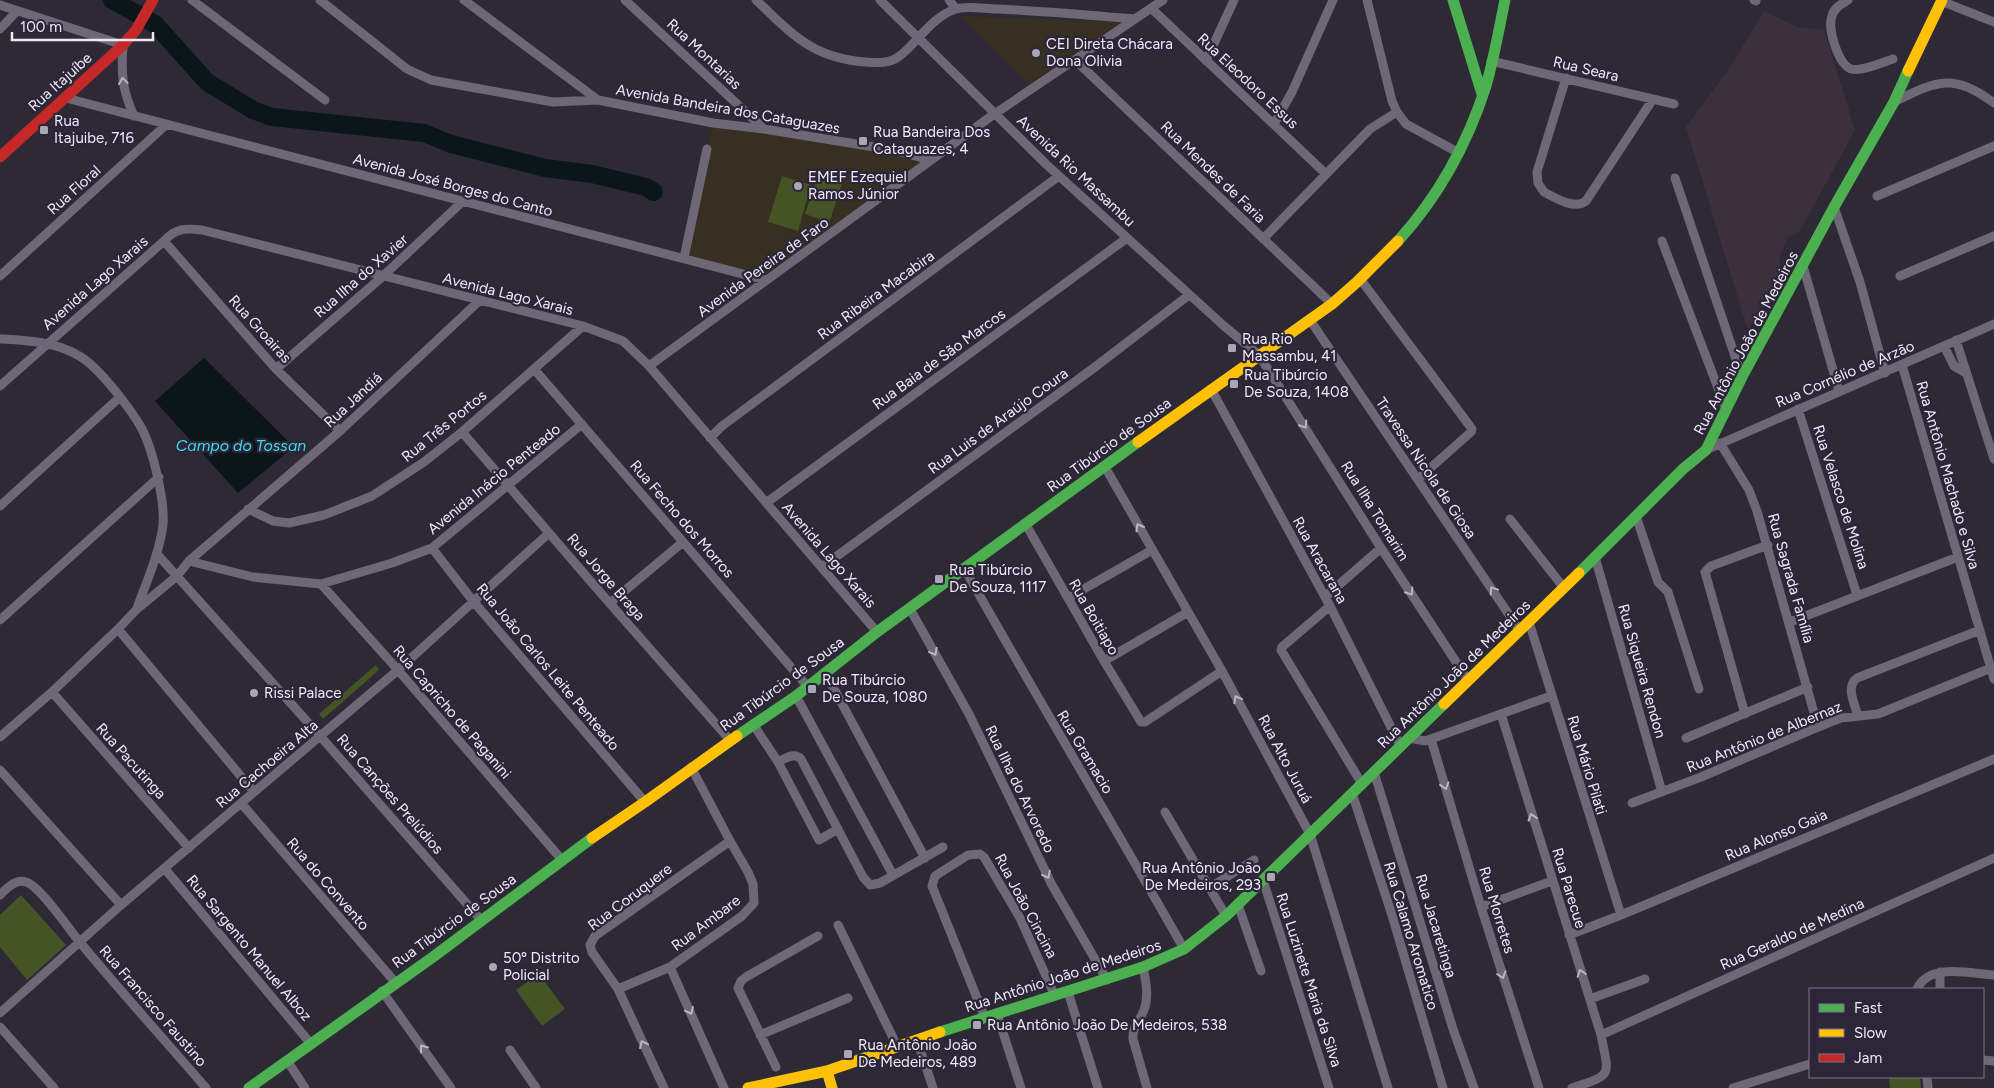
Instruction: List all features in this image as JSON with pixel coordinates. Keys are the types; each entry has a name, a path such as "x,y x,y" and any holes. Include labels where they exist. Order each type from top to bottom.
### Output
{"main road":[{"name":"Rua Itajuíbe","path":"0,157 123,45 136,30 154,0"},
{"path":"1453,0 1483,95"},
{"name":"Rua Tibúrcio de Sousa","path":"250,1088 691,767 796,696 878,632 1025,523 1310,320 1361,280 1391,251 1417,220 1437,193 1459,153 1483,95 1505,0"},
{"name":"Rua Antônio João de Medeiros","path":"748,1088 779,1073 826,1071 897,1046 1107,980 1184,949 1226,916 1595,558 1683,469 1706,450 1742,377 1834,207 1894,102 1942,1"},
{"path":"826,1071 832,1088"}],"street":[{"path":"192,0 325,100"},
{"path":"320,0 407,69 420,77 464,87 553,102 598,100"},
{"name":"Avenida Bandeira dos Cataguazes","path":"464,0 598,100 713,123 764,129 892,150 930,160"},
{"name":"Rua Montarias","path":"625,0 764,129"},
{"path":"756,0 795,38 814,50 844,59 879,63 893,60 902,54 931,25 956,9 1044,11 1135,19"},
{"name":"Avenida Rio Massambu","path":"880,0 1059,176 1259,355"},
{"path":"950,0 956,9"},
{"name":"Avenida Pereira de Faro","path":"649,366 994,114 1163,0"},
{"path":"1206,61 1234,0"},
{"path":"1274,124 1292,92 1333,0"},
{"path":"1367,0 1392,101 1397,112 1406,124 1459,153"},
{"path":"1848,0 1834,10 1830,20 1831,31 1843,63 1857,70 1893,59"},
{"path":"1942,1 1994,22"},
{"path":"0,5 123,45 121,68 123,86 134,116"},
{"name":"Rua Eleodoro Essus","path":"1151,8 1326,174"},
{"path":"0,28 18,11"},
{"name":"Rua Mendes de Faria","path":"1075,60 1332,304"},
{"name":"Rua Seara","path":"1491,62 1674,104"},
{"path":"1566,78 1546,138 1537,177 1538,183 1544,192 1572,204 1578,205 1586,201 1652,99"},
{"path":"1894,102 1930,85 1954,82 1967,86 1994,104"},
{"name":"Avenida José Borges do Canto","path":"66,98 766,280"},
{"path":"1263,239 1370,129 1397,112"},
{"name":"Rua Floral","path":"0,276 167,124"},
{"path":"1877,196 1994,146"},
{"path":"684,258 707,149"},
{"name":"Rua Ribeira Macabira","path":"710,438 722,426 1059,176"},
{"path":"1675,178 1742,377"},
{"name":"Rua Ilha do Xavier","path":"276,369 382,277 462,202"},
{"path":"1834,207 1860,282 1885,372"},
{"name":"Avenida Lago Xarais","path":"0,386 172,233 186,228 202,230 382,277 583,326 623,341 649,366 878,632"},
{"path":"1900,276 1994,236"},
{"name":"Rua Baia de São Marcos","path":"766,503 1127,238"},
{"name":"Rua Groairas","path":"164,241 276,369 340,431"},
{"path":"1662,241 1726,409"},
{"path":"1803,266 1839,391"},
{"path":"1361,280 1472,428 1471,432 1418,479"},
{"name":"Rua Luis de Araújo Coura","path":"822,567 1190,295"},
{"name":"Rua Jandiá","path":"0,737 52,692 137,609 177,576 189,561 340,431 480,301"},
{"name":"Travessa Nicola de Giosa","path":"1310,320 1520,631"},
{"name":"Rua Cornélio de Arzão","path":"1706,450 1798,408 1994,324"},
{"name":"Rua Três Portos","path":"248,509 273,521 289,523 324,515 372,496 424,462 462,432 583,326"},
{"path":"0,338 47,343 81,356 97,370 142,429 158,477 163,523 157,554 137,609"},
{"path":"1956,340 1994,460"},
{"path":"1944,346 1954,366 1966,373"},
{"name":"Rua Ilha Tomarim","path":"1259,355 1381,548 1468,680"},
{"name":"Rua Antônio Machado e Silva","path":"1902,365 1994,679"},
{"name":"Rua Fecho dos Morros","path":"534,369 808,687"},
{"name":"Rua Aracarana","path":"1211,389 1405,742"},
{"path":"0,506 120,398"},
{"name":"Rua Velasco de Molina","path":"1798,408 1857,595"},
{"name":"Avenida Inácio Penteado","path":"189,561 254,577 321,584 354,575 432,548 582,424"},
{"name":"Rua Jorge Braga","path":"462,432 730,740"},
{"name":"Rua Sagrada Família","path":"1720,443 1749,490 1768,545 1818,727"},
{"name":"Rua Alto Juruá","path":"1105,467 1222,670 1310,834 1388,1088"},
{"path":"0,620 158,477"},
{"path":"1636,516 1658,582 1668,592 1699,688"},
{"path":"1510,519 1564,588"},
{"name":"Rua Boitiapo","path":"1025,523 1104,661 1142,722 1145,722 1222,670"},
{"name":"Rua Cachoeira Alta","path":"0,1013 120,905 165,869 398,670 549,533"},
{"path":"610,603 683,542"},
{"path":"1745,714 1705,572 1712,566 1768,545"},
{"name":"Rua João Carlos Leite Penteado","path":"432,548 473,600 645,802"},
{"path":"1325,597 1381,548"},
{"path":"1068,598 1152,550"},
{"name":"Rua Canções Prelúdios","path":"157,554 481,920"},
{"path":"1790,622 1958,557"},
{"name":"Rua Siqueira Rendon","path":"1595,558 1662,792"},
{"name":"Rua Gramacio","path":"964,568 1044,710 1126,846 1184,949"},
{"name":"Rua Capricho de Paganini","path":"321,584 562,860"},
{"path":"1330,606 1282,647 1281,650 1362,784"},
{"name":"Rua Ilha do Arvoredo","path":"910,609 973,722 1052,885 1107,980"},
{"path":"1104,661 1188,612"},
{"name":"Rua Mário Pilati","path":"1529,622 1621,915"},
{"path":"118,629 254,792"},
{"path":"1858,716 1851,690 1851,685 1857,678 1980,630"},
{"name":"Rua Antônio de Albernaz","path":"1632,802 1701,777 1841,718 1878,714 1991,668"},
{"path":"826,674 925,858"},
{"path":"1686,738 1808,687"},
{"name":"Rua Pacutinga","path":"52,692 189,848"},
{"path":"796,696 893,875"},
{"path":"1405,742 1421,742 1551,696"},
{"name":"Rua Parecue","path":"1501,714 1601,1035 1607,1070 1601,1078 1572,1088"},
{"path":"753,724 778,762 819,840 838,829"},
{"name":"Rua Morretes","path":"1430,739 1539,1088"},
{"path":"778,762 792,756 798,756 801,759 867,883 870,885 877,884 944,848"},
{"name":"Rua Alonso Gaia","path":"1569,935 1994,759"},
{"name":"Rua Ambare","path":"618,989 670,967 742,916 754,903 753,884 691,767"},
{"path":"0,770 120,905"},
{"name":"Rua Jacaretinga","path":"1374,772 1474,1088"},
{"name":"Rua Calamo Aromatico","path":"1352,793 1391,912 1443,1088"},
{"name":"Rua do Convento","path":"241,803 395,982"},
{"path":"1165,812 1226,916"},
{"name":"Rua Coruquere","path":"664,1088 618,989 592,952 590,945 595,936 730,841"},
{"name":"Rua João Cincina","path":"985,1018 932,886 934,876 971,854 980,854 984,858 1020,918 1056,996"},
{"name":"Rua Geraldo de Medina","path":"1601,1035 1994,858"},
{"path":"1209,888 1254,860"},
{"name":"Rua Sargento Manuel Alboz","path":"165,869 311,1044"},
{"name":"Rua Luzinete Maria da Silva","path":"1263,880 1329,1088"},
{"name":"Rua Francisco Faustino","path":"0,895 17,882 26,881 39,892 79,942 206,1088"},
{"path":"1481,907 1552,882"},
{"path":"1238,905 1261,971"},
{"path":"838,926 897,1046"},
{"path":"779,1073 738,988 739,984 746,977 818,936"},
{"path":"670,967 724,1088"},
{"path":"1143,967 1146,1004 1144,1012 1133,1031 1133,1039 1147,1088"},
{"path":"1940,972 1940,988"},
{"path":"1918,988 1925,978 1940,972 1994,976"},
{"path":"1590,999 1645,980"},
{"path":"382,991 451,1088"},
{"path":"1068,992 1098,1088"},
{"path":"760,1035 848,998"},
{"path":"997,1014 1021,1088"},
{"path":"0,1027 54,1088"},
{"path":"917,1040 933,1088"},
{"path":"510,1050 536,1088"},
{"path":"288,1062 305,1088"},
{"path":"1733,1088 1809,1064"}],"shaded area":[{"path":"1764,11 1797,27 1824,30 1855,130 1799,233 1788,237 1779,259 1781,268 1748,331 1686,127 1729,69"},
{"name":"CEI Direta Chácara Dona Olivia","path":"961,16 1120,22 1029,84"},
{"name":"EMEF Ezequiel Ramos Júnior","path":"713,123 926,159 766,280 684,258"}],"green space":[{"path":"782,176 811,185 798,231 768,222"},
{"path":"818,176 842,184 829,223 805,214"},
{"path":"376,665 379,670 323,719 319,714"},
{"path":"21,895 66,945 27,980 0,947 0,915"},
{"path":"539,974 565,1009 542,1026 516,990"},
{"path":"1889,1078 1920,1078 1921,1088 1890,1088"}],"water":[{"name":"Campo do Tossan","path":"204,358 294,447 238,493 155,401"}],"waterway":[{"path":"112,0 155,24 207,82 253,110 272,117 424,133 451,144 545,168 592,174 646,187 654,192"}],"traffic: fast":[{"path":"1453,0 1482,94"},
{"path":"1398,241 1413,224 1439,187 1470,128 1486,86 1505,0"},
{"path":"1579,573 1683,469 1706,450 1742,377 1834,207 1894,102 1908,71"},
{"path":"737,736 796,696 877,632 1138,442"},
{"path":"940,1032 1143,967 1184,949 1226,916 1444,704"},
{"path":"249,1088 433,957 592,838"}],"traffic: slow":[{"path":"1908,71 1942,0"},
{"path":"1138,442 1332,304 1398,241"},
{"path":"1444,704 1579,573"},
{"path":"592,838 737,736"},
{"path":"748,1088 827,1071 940,1032"},
{"path":"827,1071 832,1088"}],"traffic: jam":[{"path":"0,157 123,45 136,30 153,0"}],"place":[{"name":"CEI Direta Chácara Dona Olivia","path":"1036,53"},
{"name":"Rua Itajuibe, 716","path":"44,130"},
{"name":"Rua Bandeira Dos Cataguazes, 4","path":"863,141"},
{"name":"EMEF Ezequiel Ramos Júnior","path":"798,186"},
{"name":"Rua Rio Massambu, 41","path":"1232,348"},
{"name":"Rua Tibúrcio De Souza, 1408","path":"1234,384"},
{"name":"Rua Tibúrcio De Souza, 1117","path":"939,579"},
{"name":"Rua Tibúrcio De Souza, 1080","path":"812,689"},
{"name":"Rissi Palace","path":"254,693"},
{"name":"Rua Antônio João De Medeiros, 293","path":"1271,877"},
{"name":"50º Distrito Policial","path":"493,967"},
{"name":"Rua Antônio João De Medeiros, 538","path":"977,1025"},
{"name":"Rua Antônio João De Medeiros, 489","path":"848,1054"}]}
